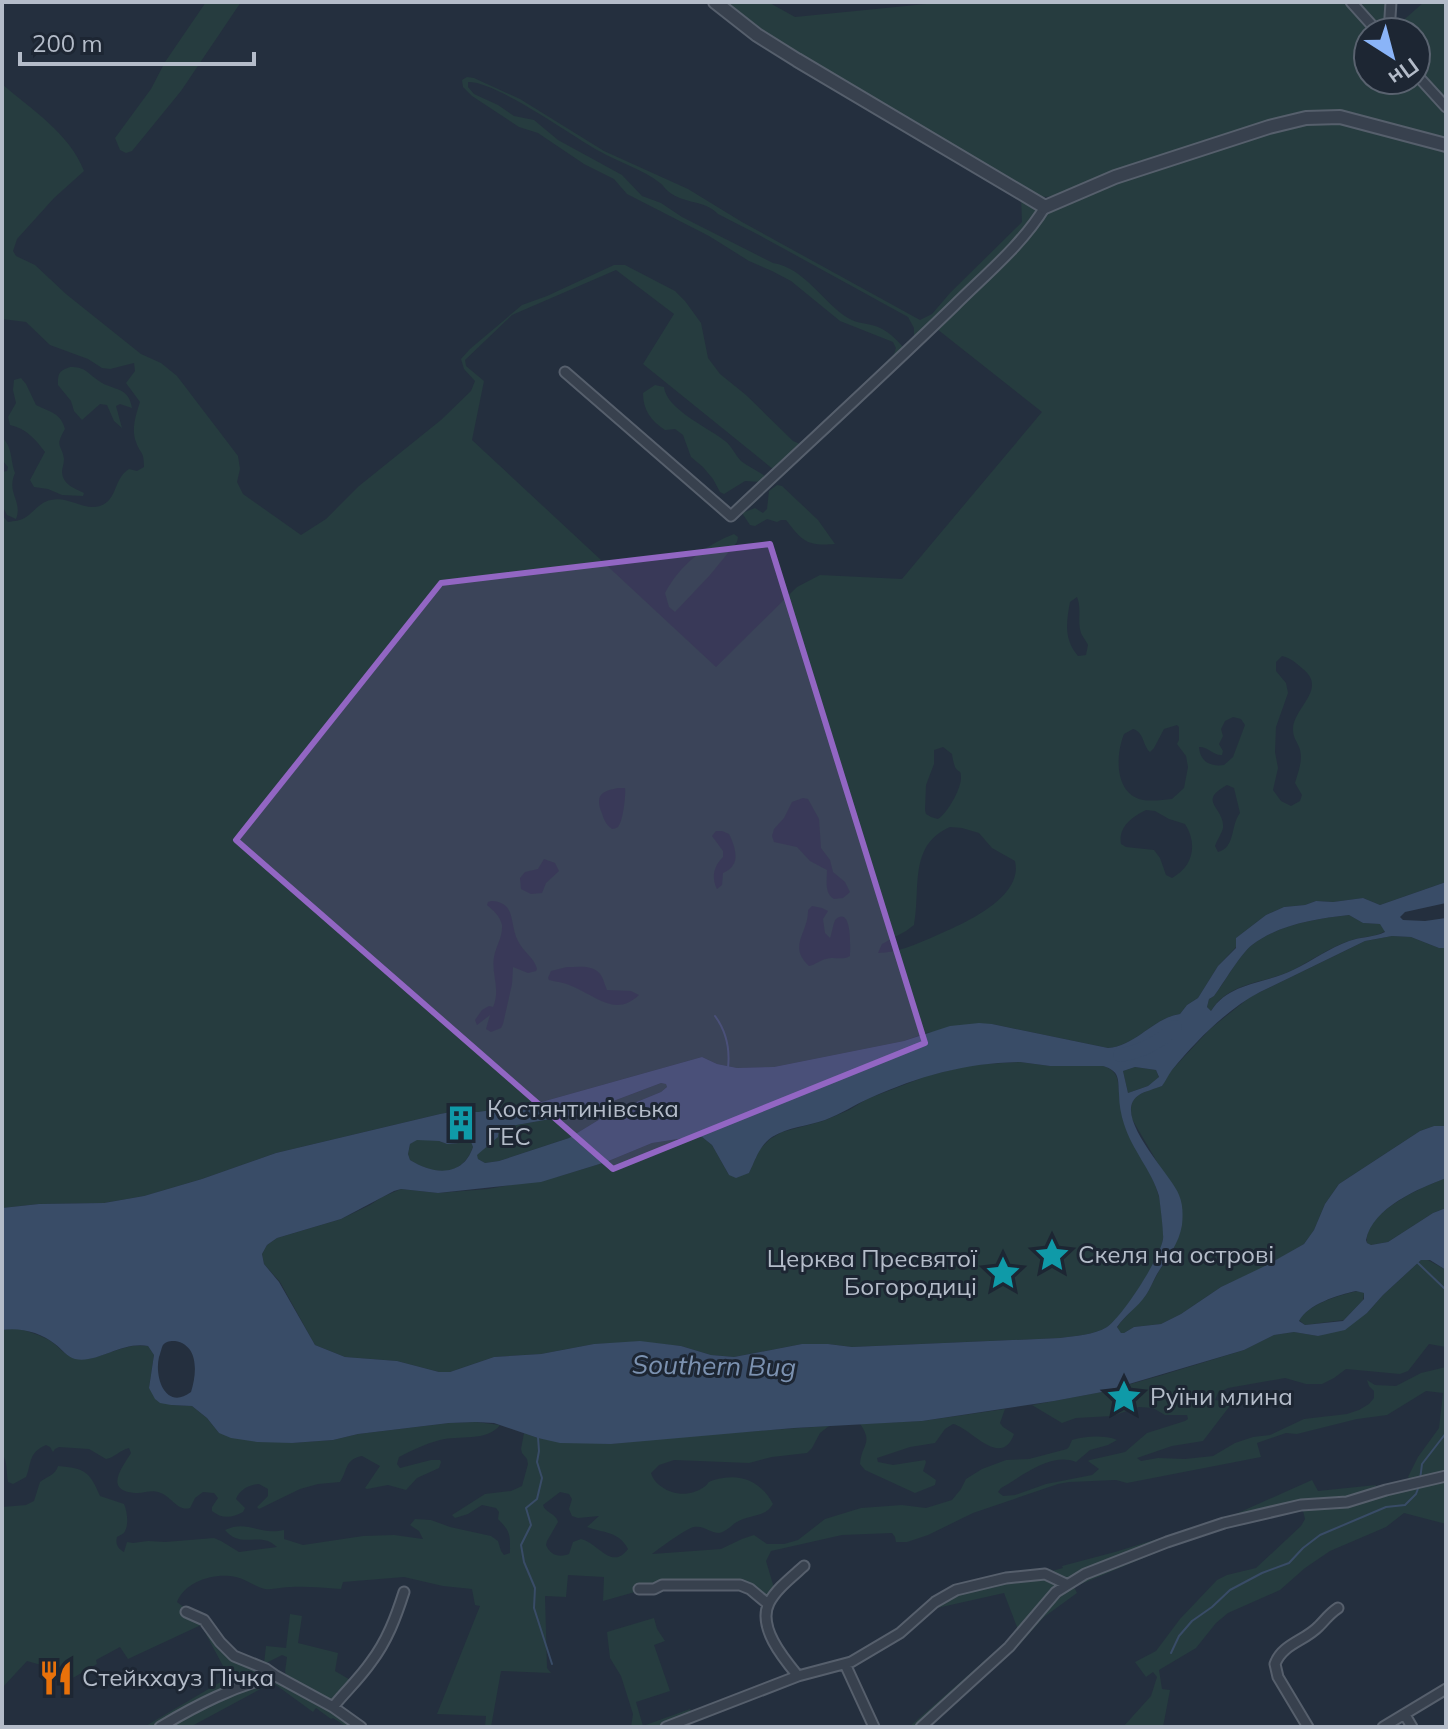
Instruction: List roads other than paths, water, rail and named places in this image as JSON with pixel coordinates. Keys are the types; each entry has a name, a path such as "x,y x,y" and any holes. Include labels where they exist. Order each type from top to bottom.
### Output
{"street":[{"path":"715,2 757,35 797,60 1045,207"},
{"path":"1432,92 1446,107"},
{"path":"565,372 731,516 926,333 1019,241 1045,207 1064,197 1115,177 1306,118 1340,117 1446,145"},
{"path":"921,1727 1009,1647 1051,1597 1066,1584 1111,1563 1207,1529 1301,1505 1340,1503 1446,1476"},
{"path":"798,1676 782,1657 768,1631 765,1615 768,1604 804,1566"},
{"path":"666,1727 798,1676 845,1664 900,1633 935,1602 956,1590 1006,1578 1041,1575 1049,1575 1066,1584"},
{"path":"639,1589 654,1589 662,1585 740,1585 768,1604"},
{"path":"333,1707 371,1663 394,1623 404,1592"},
{"path":"1308,1727 1278,1677 1275,1664 1282,1652 1317,1628 1338,1608"},
{"path":"186,1612 204,1620 234,1656 266,1669 333,1707 361,1727"},
{"path":"845,1664 874,1727"},
{"path":"160,1727 230,1690 276,1676"},
{"path":"1383,1727 1446,1689"},
{"path":"1405,1715 1412,1727"}],"water":[{"name":"Southern Bug","path":"1446,882 1446,903 1405,912 1400,917 1403,920 1425,921 1446,918 1446,948 1411,937 1392,936 1365,941 1260,992 1212,1027 1181,1059 1162,1086 1139,1095 1132,1104 1137,1130 1179,1195 1183,1217 1175,1245 1146,1295 1117,1327 1121,1333 1134,1327 1161,1324 1221,1287 1304,1244 1339,1184 1420,1131 1446,1126 1446,1178 1410,1194 1387,1209 1370,1228 1366,1240 1371,1245 1388,1242 1446,1208 1446,1270 1430,1260 1421,1260 1367,1313 1345,1330 1318,1336 1294,1332 1274,1335 1244,1350 1102,1392 1054,1401 922,1421 794,1428 611,1444 560,1443 494,1423 476,1422 292,1443 231,1438 219,1433 192,1406 160,1403 155,1399 149,1388 154,1355 148,1346 138,1345 83,1360 67,1355 37,1334 2,1330 2,1208 104,1203 144,1196 276,1153 440,1114 538,1103 702,1057 737,1068 774,1067 904,1041 950,1026 979,1023 1108,1048 1118,1046 1161,1021 1180,1014 1198,998 1218,966 1236,948 1236,938 1266,915 1284,907 1316,901 1363,898 1380,905","holes":["1349,915 1363,923 1380,924 1385,932 1342,944 1282,975 1227,994 1211,1011 1207,1007 1209,999 1252,945 1286,927","1020,1062 1050,1066 1103,1066 1113,1070 1117,1076 1124,1124 1159,1196 1163,1239 1131,1299 1114,1321 1102,1330 1060,1338 852,1347 802,1344 734,1357 640,1341 494,1357 450,1372 439,1372 397,1361 345,1357 315,1345 279,1282 264,1264 262,1254 267,1245 277,1238 341,1219 394,1191 438,1193 541,1182 606,1162 652,1143 702,1137 712,1145 729,1175 736,1178 749,1173 764,1144 778,1134 825,1120 907,1083 980,1065","1135,1067 1156,1070 1159,1077 1148,1086 1128,1093 1123,1071","661,1083 667,1087 610,1113 569,1138 485,1163 477,1155 498,1137 499,1128 579,1114","417,1140 447,1144 471,1142 473,1147 462,1164 447,1170 419,1165 410,1160 410,1144","1356,1291 1364,1293 1364,1299 1343,1321 1305,1325 1299,1321 1316,1305","175,1341 183,1344 192,1354 194,1377 191,1392 182,1397 169,1395 160,1382 159,1357 166,1343"]}],"waterway":[{"path":"715,1016 726,1041 728,1068"},
{"path":"1120,1055 1150,1046 1175,1027"},
{"path":"1418,1263 1446,1290"},
{"path":"1420,1480 1422,1464 1446,1433"},
{"path":"538,1437 537,1462 542,1478 537,1499 526,1508 531,1525 521,1545 524,1562 535,1588 534,1608 552,1664"},
{"path":"1171,1653 1179,1636 1192,1621 1230,1590 1289,1563 1320,1535 1386,1507 1405,1505 1419,1486"}],"place":[{"name":"Костянтинівська ГЕС","path":"461,1123"},
{"name":"Скеля на острові","path":"1052,1255"},
{"name":"Церква Пресвятої Богородиці","path":"1003,1273"},
{"name":"Руїни млина","path":"1124,1397"},
{"name":"Стейкхауз Пічка","path":"56,1678"}]}
